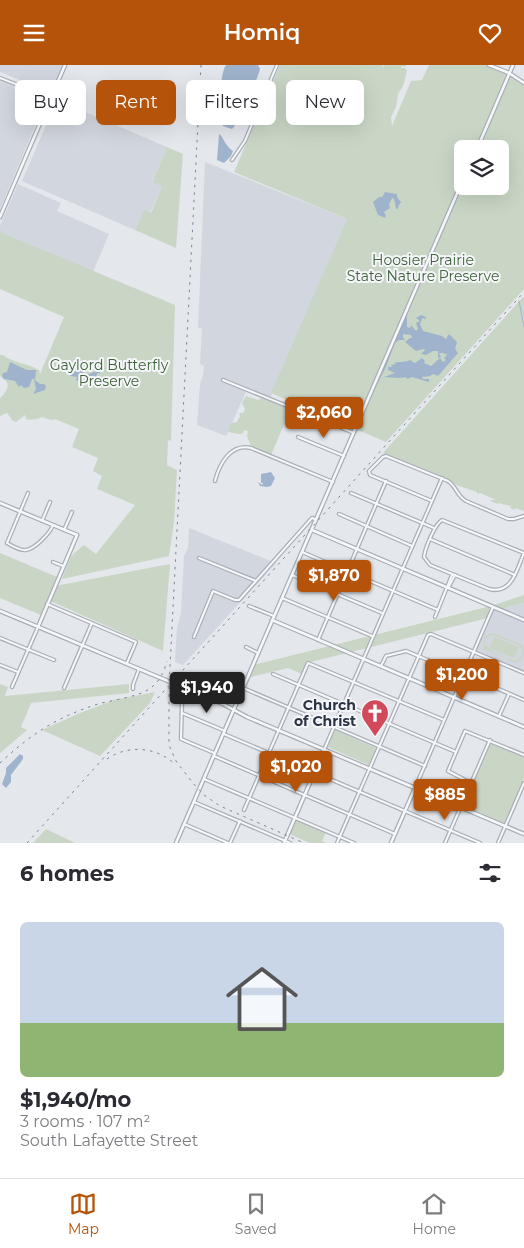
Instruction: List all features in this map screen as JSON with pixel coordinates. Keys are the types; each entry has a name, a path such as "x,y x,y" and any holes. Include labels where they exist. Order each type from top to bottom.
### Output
{"street":[{"path":"59,80 65,65"},
{"path":"232,160 245,141 277,65"},
{"path":"489,65 509,73 524,83"},
{"path":"481,140 513,65"},
{"path":"0,78 15,84"},
{"path":"0,217 39,125"},
{"path":"176,843 456,195"},
{"path":"223,380 354,433"},
{"path":"298,437 344,456"},
{"path":"215,481 219,469 227,457 235,449 244,447 251,448 332,482"},
{"path":"432,501 369,473 384,456 442,478 452,484 458,495 464,500 507,519 524,516"},
{"path":"284,842 442,478"},
{"path":"318,640 386,481"},
{"path":"28,493 7,543 22,550 27,550 48,535 53,525"},
{"path":"351,493 435,529"},
{"path":"42,521 50,502"},
{"path":"0,503 77,535 12,687"},
{"path":"64,530 72,512"},
{"path":"338,514 412,546"},
{"path":"194,637 213,591 237,601 312,519 316,519"},
{"path":"441,520 524,553 508,586 496,591 430,565 425,560 424,553 435,529 441,520"},
{"path":"312,530 524,620"},
{"path":"430,539 514,575"},
{"path":"302,553 438,610"},
{"path":"199,558 256,581"},
{"path":"53,562 63,566"},
{"path":"292,575 383,614"},
{"path":"435,617 453,575"},
{"path":"282,598 373,636"},
{"path":"47,604 136,642 127,663"},
{"path":"249,606 274,616"},
{"path":"391,843 493,607"},
{"path":"0,611 127,663 234,709 247,717 524,834"},
{"path":"272,620 524,727"},
{"path":"64,687 92,623"},
{"path":"337,843 429,634 524,673"},
{"path":"0,638 54,660"},
{"path":"246,647 258,653"},
{"path":"381,666 388,655 405,651 464,675"},
{"path":"496,661 488,684 524,700"},
{"path":"244,810 309,663 444,720"},
{"path":"0,665 18,672"},
{"path":"132,689 139,669"},
{"path":"273,675 456,752"},
{"path":"243,688 425,766"},
{"path":"190,690 182,702 181,739 259,776 395,834"},
{"path":"500,717 509,694"},
{"path":"182,713 269,753 480,843"},
{"path":"472,783 448,772 465,731 524,755"},
{"path":"445,843 490,740"},
{"path":"204,779 354,843"},
{"path":"498,843 524,783"},
{"path":"194,802 290,843"},
{"path":"184,824 229,843 240,821"}],"shaded area":[{"path":"0,65 63,65 57,80 19,80 0,72"},
{"path":"0,81 15,87 15,125 35,125 0,209"},
{"path":"86,112 96,117 96,125 116,125 167,147 152,181 162,186 150,213 144,211 135,230 22,181 46,125 86,125"},
{"path":"205,162 347,219 269,401 246,392 226,436 197,425 200,384 204,366 200,364 202,328 198,328"},
{"path":"18,184 61,203 57,211 109,234 93,272 0,233 0,226"},
{"path":"189,528 276,563 183,665 175,662 177,628 181,613 184,556 188,548"},
{"path":"524,603 524,673 474,652 490,612"}],"green space":[{"name":"Hoosier Prairie State Nature Preserve","path":"280,65 383,65 382,68 385,65 406,65 401,68 405,68 407,71 391,117 392,126 411,81 422,80 429,65 485,65 506,73 524,86 524,289 386,442 271,393 347,219 234,172 254,125 276,125 276,80 274,80"},
{"path":"167,147 183,154 176,248 135,230 144,210 151,213 162,186 152,182"},
{"name":"Gaylord Butterfly Preserve","path":"0,232 175,305 171,441 168,440 167,465 177,470 174,522 169,556 62,579 71,556 84,545 96,554 135,505 97,489 102,476 93,471 98,458 72,447 79,429 55,419 51,420 42,417 28,420 25,415 16,422 7,413 0,416 0,398 5,393 8,385 0,376 0,355 39,370 40,374 64,317 0,289"},
{"name":"Hoosier Prairie State Nature Preserve","path":"523,297 524,511 515,508 515,510 510,508 511,506 497,504 491,501 496,500 480,493 477,494 477,492 383,453"},
{"path":"246,396 258,400 264,397 291,408 271,455 251,446 247,436 248,431 244,430 240,434 228,432 231,423 237,422 240,416 239,413 243,413 245,409 242,403"},
{"path":"0,553 57,577 53,589 55,586 170,564 163,651 48,600 41,615 0,598"},
{"path":"524,595 524,603 491,612 488,618 307,663 302,674 288,668 247,678 253,665 491,606"},
{"path":"490,633 496,634 522,645 524,648 523,658 518,662 513,662 482,648 484,647 484,638","holes":["492,635 519,645 523,651 522,655 520,658 512,660 492,651 485,642 486,638"]},
{"path":"494,637 519,647 514,658 489,648"},
{"path":"0,684 8,687 5,696 129,684 129,693 31,703 21,727 27,730 0,753"},
{"path":"155,692 150,703 100,756 42,730 114,700"},
{"path":"335,730 376,748 369,765 328,747"},
{"path":"491,743 524,757 524,778 505,823 463,805"},
{"path":"295,819 326,832 322,841 326,843 310,843 289,834"},
{"path":"46,829 75,843 33,843"}],"water":[{"path":"226,65 258,65 260,69 256,80 222,80"},
{"path":"223,125 235,125 232,129"},
{"path":"219,134 233,151 224,163 217,160"},
{"path":"385,192 397,194 401,202 399,208 396,209 394,199 392,198 389,205 390,208 384,212 385,218 378,215 373,202 382,197"},
{"path":"415,294 407,315 407,327 410,328 411,325 416,331 418,329 416,323 420,321 416,318 421,315 426,317 425,320 424,318 422,319 420,324 423,331 442,336 446,339 449,334 457,342 455,349 458,353 438,376 433,374 422,377 423,379 429,379 429,382 412,377 407,379 406,377 384,377 395,373 388,370 388,367 392,367 391,365 396,364 394,363 396,362 410,360 415,363 422,358 425,361 424,363 431,366 440,358 443,362 446,360 444,358 447,355 446,353 445,355 444,353 439,353 441,357 438,358 438,351 433,351 426,355 421,354 424,349 416,351 405,342 412,338 411,335 403,334 405,340 399,340 395,343 386,367 367,404"},
{"path":"10,362 27,370 37,370 35,380 46,386 45,390 33,394 36,389 34,379 32,379 29,387 24,388 21,385 19,387 15,381 4,379 3,373 7,372"},
{"path":"77,370 86,375 101,372 97,374 95,380 92,379 91,383 89,378 81,378 78,381 76,380 77,377 70,376"},
{"path":"271,472 275,478 271,486 260,486 258,482 262,485 263,483 261,483 261,474"},
{"path":"20,754 23,756 23,759 11,775 11,782 6,788 2,784 6,768"}],"waterway":[{"path":"519,301 524,327"}],"railway":[{"path":"201,65 169,686 169,745 176,761 204,795 220,806 304,843"},
{"path":"27,843 524,292"},
{"path":"0,763 23,743 57,721 83,709 132,696 149,689 161,677 167,661"},
{"path":"107,759 124,751 143,750 160,754 176,765"}],"place":[{"name":"Church of Christ","path":"375,737"}]}
